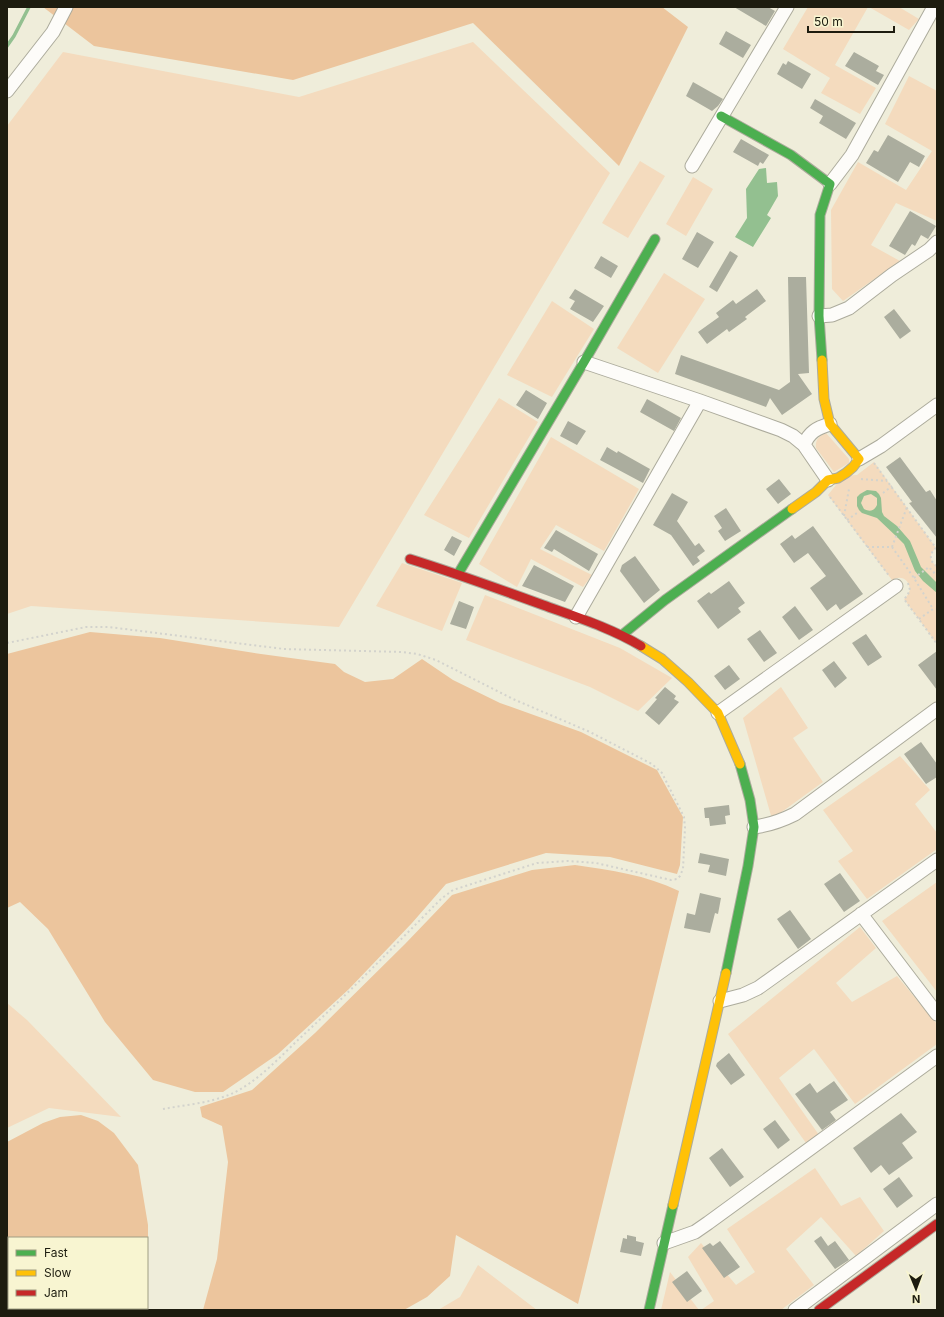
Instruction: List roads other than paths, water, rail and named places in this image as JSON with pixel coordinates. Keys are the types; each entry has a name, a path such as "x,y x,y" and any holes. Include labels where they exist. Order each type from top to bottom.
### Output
{"street":[{"path":"7,91 53,32 66,7"},
{"path":"692,166 787,7"},
{"path":"864,463 830,424 824,399 820,316 820,215 830,184 852,155 934,7"},
{"path":"721,116 788,152 814,170 830,184"},
{"path":"458,574 655,239"},
{"path":"820,316 832,315 849,308 892,275 929,250 937,242"},
{"path":"584,362 782,430 793,436 804,445 828,480"},
{"path":"576,617 700,401"},
{"path":"622,635 665,600 816,492 828,480 843,476 864,463 881,446 937,405"},
{"path":"804,445 807,437 812,432 818,428 830,424"},
{"path":"410,559 458,574 622,635 662,659 688,682 718,713 739,761 750,800 754,827 748,866 720,1000 649,1310"},
{"path":"718,713 898,582"},
{"path":"754,827 770,825 795,814 937,709"},
{"path":"720,1000 743,995 758,988 937,860"},
{"path":"862,914 937,1014"},
{"path":"664,1243 695,1232 937,1056"},
{"path":"795,1310 937,1204"},
{"path":"819,1310 937,1224"}],"waterway":[{"path":"7,46 29,7"}]}
